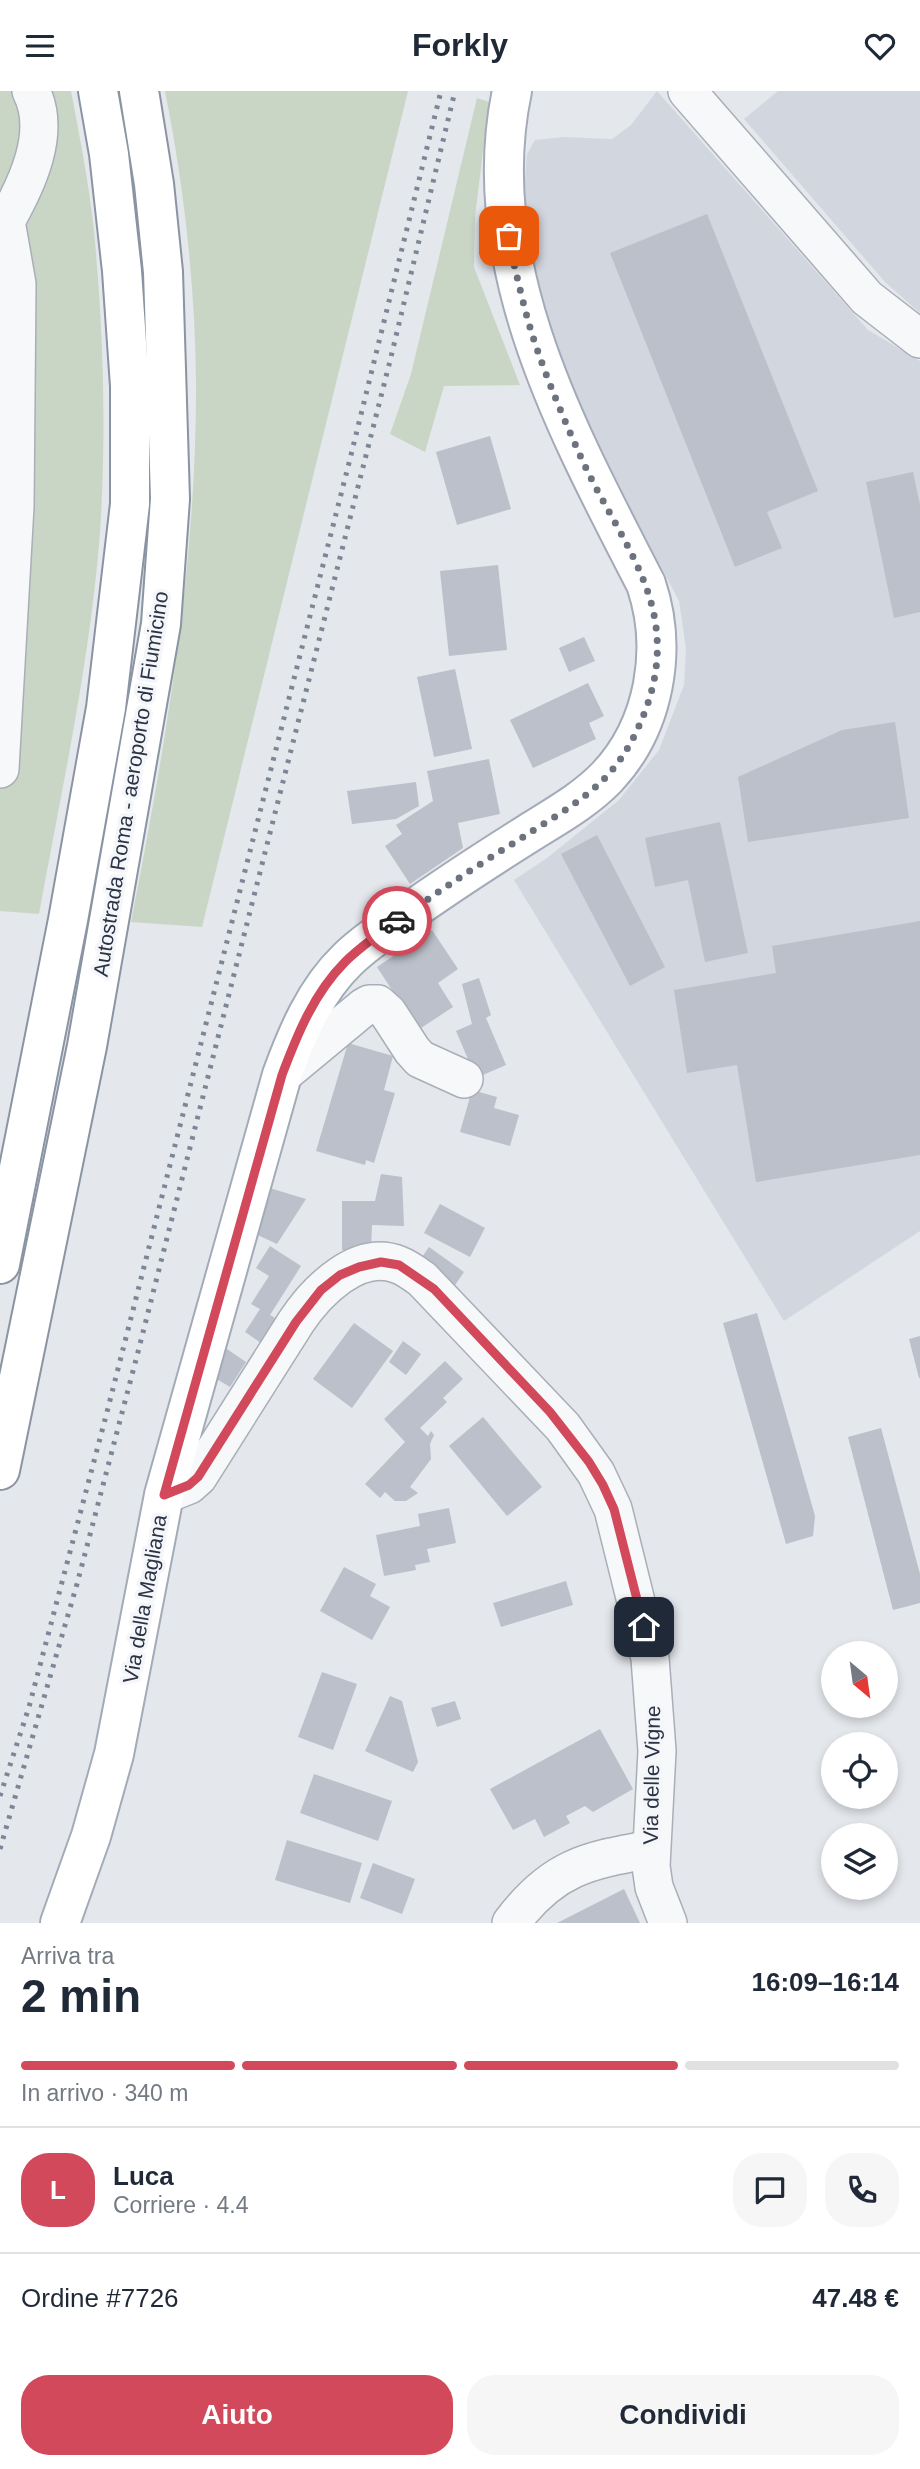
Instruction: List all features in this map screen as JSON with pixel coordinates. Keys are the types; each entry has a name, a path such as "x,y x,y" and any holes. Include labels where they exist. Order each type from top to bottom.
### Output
{"main road":[{"name":"Autostrada Roma - aeroporto di Fiumicino","path":"0,1264 68,920 106,708 130,504 130,386 122,271 106,137 97,91"},
{"name":"Autostrada Roma - aeroporto di Fiumicino","path":"0,1469 87,1046 161,624 170,499 163,272 154,184 139,91"},
{"name":"Via della Magliana","path":"60,1923 91,1836 114,1754 164,1495 282,1075 308,1013 345,962 374,938 437,892 591,791 617,765 626,751 653,685 657,642 653,604 646,584 580,455 536,348 511,252 504,148 512,91"}],"street":[{"path":"0,769 15,506 18,284 3,216 18,199 29,174 36,146 39,110 31,91"},
{"path":"687,91 867,298 920,339"},
{"path":"282,1075 369,1004 379,1004 420,1059 464,1079"},
{"name":"Via delle Vigne","path":"164,1495 189,1485 198,1477 308,1304 330,1282 349,1271 381,1262 399,1265 422,1279 563,1427 589,1462 609,1497 636,1595 651,1671 657,1751 651,1849 654,1887 668,1923"},
{"path":"511,1923 547,1883 574,1867 601,1858 651,1849"}],"shaded area":[{"path":"657,91 868,330 920,361 920,1231 784,1321 514,880 547,858 619,800 659,750 684,685 686,649 679,601 601,453 533,293 524,191 527,154 535,140 564,137 612,139 631,125"},
{"path":"778,91 920,91 920,313 885,282 744,119"}],"green space":[{"path":"0,91 71,91 92,212 101,323 103,463 95,581 74,724 39,914 0,911"},
{"path":"165,91 408,91 202,927 131,922 177,653 195,449 196,381 191,272 178,163"},
{"path":"477,98 489,102 475,217 474,267 520,385 444,386 425,452 390,434 411,374"}],"building":[{"path":"707,214 818,491 767,512 782,548 735,567 610,253"},
{"path":"490,436 511,509 457,525 436,452"},
{"path":"913,472 920,505 920,612 894,618 866,482"},
{"path":"498,565 507,650 449,656 440,571"},
{"path":"584,637 595,661 569,672 559,648"},
{"path":"455,669 472,749 434,757 417,677"},
{"path":"588,683 604,716 589,723 596,739 533,768 510,720"},
{"path":"895,722 909,818 748,842 738,777 842,730"},
{"path":"489,759 500,814 458,823 463,848 410,884 385,846 402,834 396,825 433,801 427,771"},
{"path":"416,782 419,806 396,819 352,824 347,791"},
{"path":"720,822 748,953 705,962 688,880 655,887 645,838"},
{"path":"597,835 665,967 630,986 561,854"},
{"path":"920,921 920,1155 756,1182 737,1065 687,1073 674,990 776,973 772,946"},
{"path":"432,930 458,969 438,983 453,1007 418,1030 377,967"},
{"path":"479,978 491,1015 486,1018 506,1065 476,1078 456,1031 472,1024 462,984"},
{"path":"348,1043 393,1056 384,1090 395,1093 374,1163 366,1160 365,1165 316,1151"},
{"path":"472,1090 497,1097 494,1108 519,1115 510,1146 460,1132"},
{"path":"381,1174 402,1177 404,1226 372,1225 371,1250 342,1250 342,1201 375,1201"},
{"path":"263,1186 306,1199 277,1244 249,1231"},
{"path":"440,1204 485,1228 470,1257 424,1233"},
{"path":"270,1246 301,1266 270,1315 277,1319 261,1343 245,1332 260,1309 251,1304 269,1276 256,1268"},
{"path":"429,1247 464,1272 453,1288 418,1263"},
{"path":"757,1313 815,1516 813,1536 786,1544 723,1323"},
{"path":"354,1323 393,1351 352,1408 313,1379"},
{"path":"920,1336 920,1378 919,1378 909,1339"},
{"path":"403,1341 421,1354 406,1375 389,1362"},
{"path":"224,1347 246,1362 230,1387 215,1378"},
{"path":"445,1361 463,1379 443,1398 447,1402 420,1428 428,1436 431,1431 434,1435 430,1444 431,1459 410,1487 418,1493 406,1501 395,1501 385,1492 380,1498 365,1484 405,1442 384,1419"},
{"path":"483,1417 542,1487 507,1516 449,1446"},
{"path":"881,1428 920,1574 920,1603 893,1610 848,1437"},
{"path":"449,1508 456,1543 427,1549 430,1562 415,1565 416,1570 384,1576 376,1535 420,1526 418,1514"},
{"path":"344,1567 376,1584 370,1596 390,1607 372,1640 320,1611"},
{"path":"566,1581 573,1605 501,1627 493,1603"},
{"path":"322,1672 357,1684 333,1750 298,1737"},
{"path":"390,1696 402,1701 418,1762 413,1772 365,1751"},
{"path":"455,1701 461,1719 437,1727 431,1708"},
{"path":"600,1729 633,1789 593,1812 585,1806 566,1816 570,1823 544,1837 535,1819 513,1830 490,1789"},
{"path":"314,1774 392,1801 378,1841 300,1813"},
{"path":"287,1840 362,1863 350,1903 275,1880"},
{"path":"373,1863 415,1879 402,1914 360,1898"},
{"path":"624,1889 640,1923 557,1923"}],"railway":[{"path":"0,1796 29,1707 107,1412 441,91"},
{"path":"0,1849 77,1584 138,1352 390,361 455,91"}],"way so far":[{"path":"397,921 575,803 606,778 626,751 638,727 648,703 657,664 657,625 653,604 646,584 580,455 536,348 509,236"}],"route":[{"path":"397,921 358,950 336,972 308,1013 296,1037 282,1075 164,1495 189,1485 198,1477 296,1322 321,1290 340,1275 359,1267 381,1262 399,1265 434,1289 550,1412 589,1462 614,1509 644,1627"}]}
